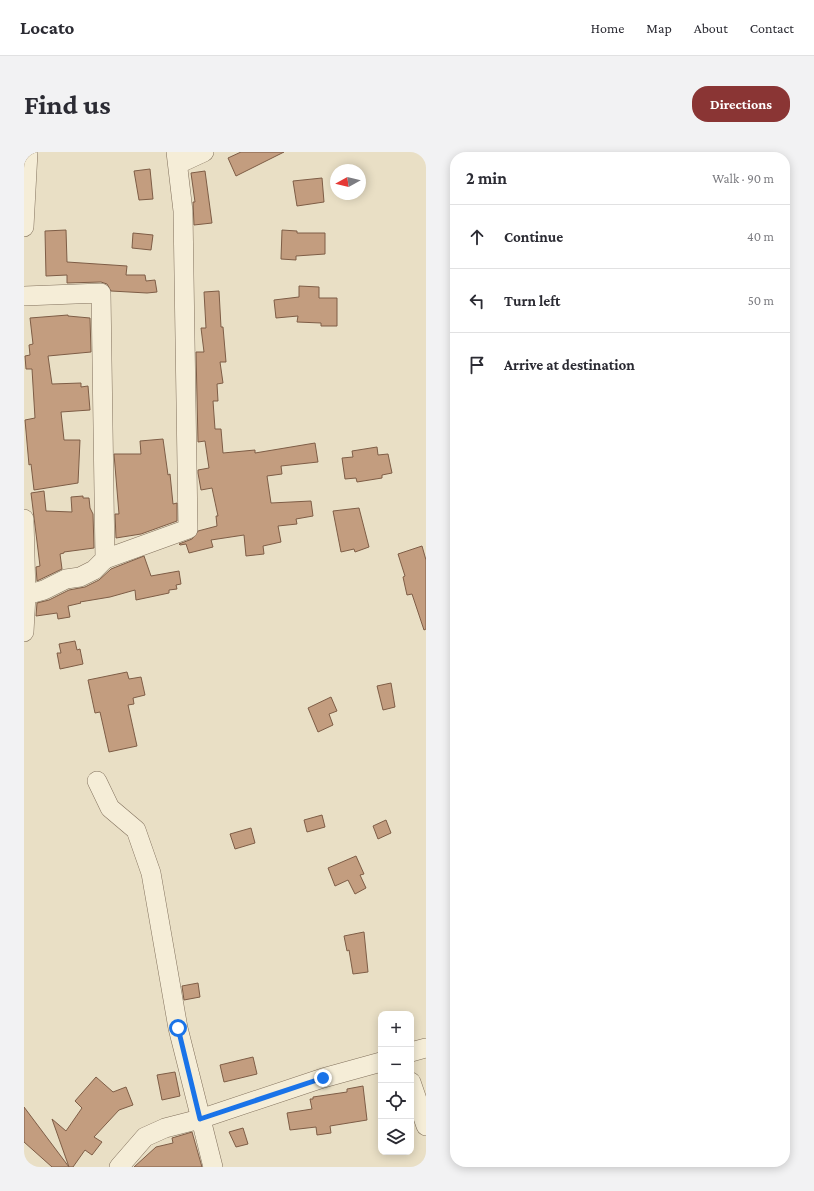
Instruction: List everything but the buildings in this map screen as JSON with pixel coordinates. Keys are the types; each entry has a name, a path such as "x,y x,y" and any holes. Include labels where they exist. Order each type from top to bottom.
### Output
{"street":[{"path":"24,227 28,152"},
{"path":"26,595 44,590 66,579 80,577 94,570 105,559 188,529 183,211 177,158 204,152"},
{"path":"24,296 101,294 105,559"},
{"path":"24,519 26,595 24,632"},
{"path":"97,781 110,808 136,830 142,843 151,873 178,1028 213,1167"},
{"path":"414,1051 426,1048"},
{"path":"119,1167 145,1137 165,1128 200,1119 323,1078 378,1063"},
{"path":"411,1083 426,1126"}],"route":[{"path":"178,1028 200,1119 323,1078"}]}
